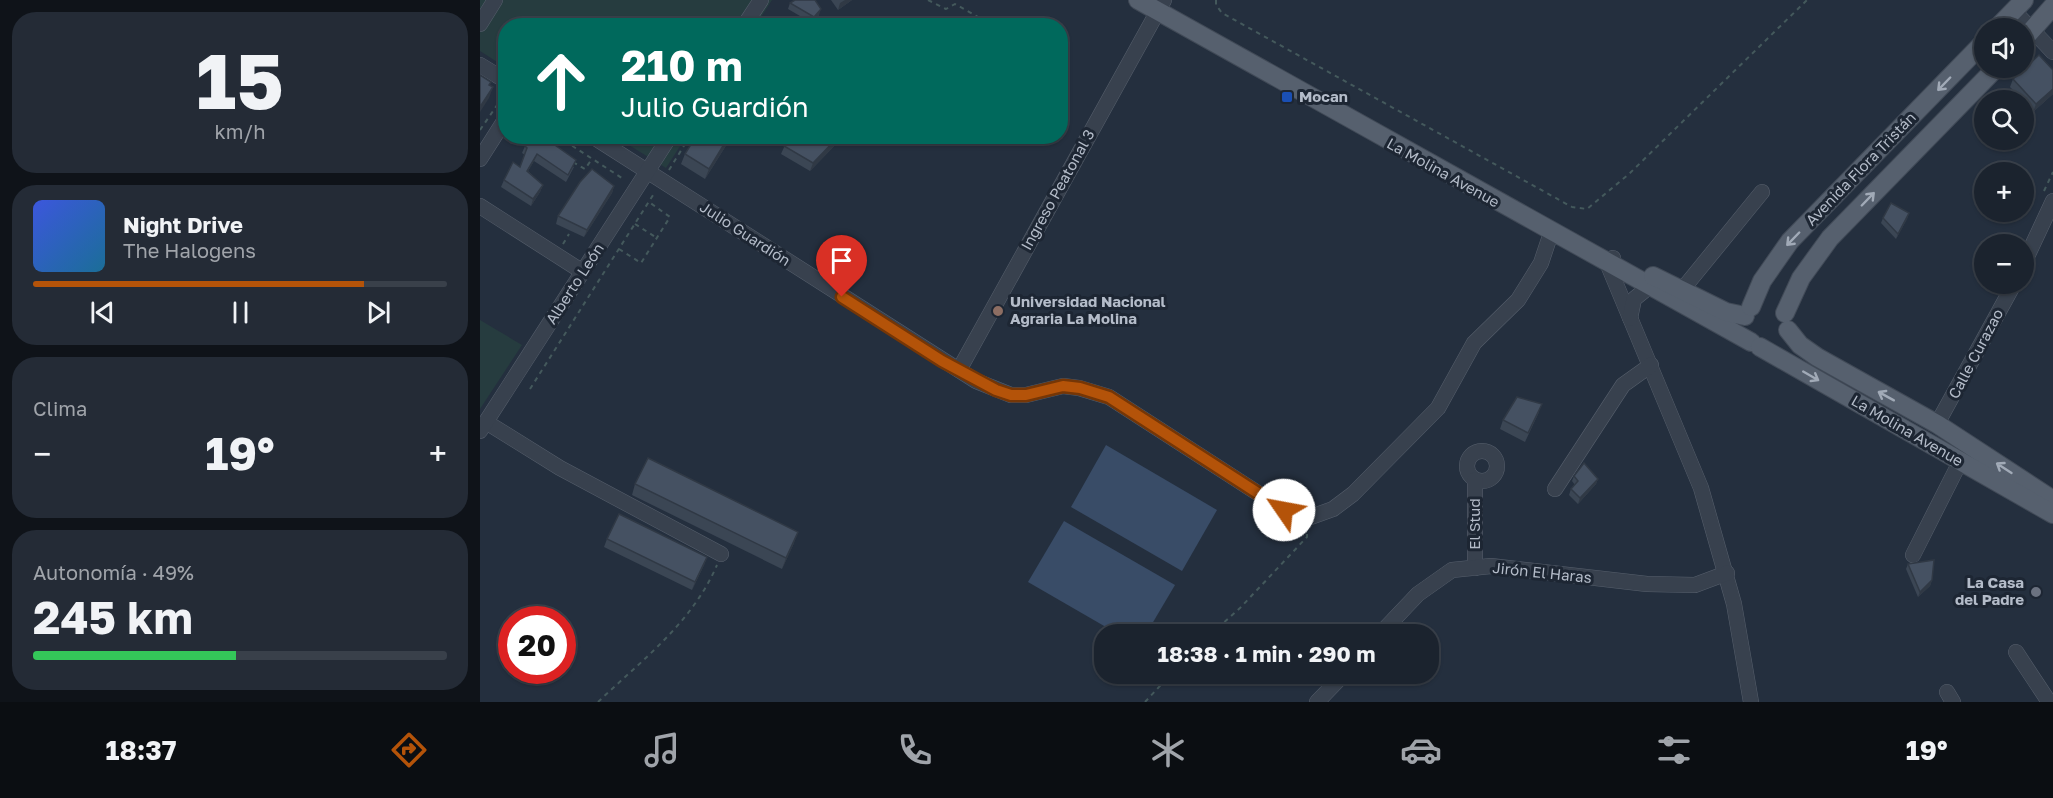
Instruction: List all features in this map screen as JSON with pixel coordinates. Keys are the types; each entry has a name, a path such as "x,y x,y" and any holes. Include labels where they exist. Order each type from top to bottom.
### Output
{"main road":[{"name":"La Molina Avenue","path":"1138,0 1161,3 1613,261 1649,287 1756,345 2053,514"},
{"name":"La Molina Avenue","path":"1161,3 1551,233 1682,290 1726,312 1748,311"},
{"path":"2007,18 2019,5"},
{"path":"2034,27 2053,6"},
{"name":"Avenida Flora Tristán","path":"1748,311 1762,281 1790,241 1974,52"},
{"name":"Avenida Flora Tristán","path":"1786,321 1801,278 1830,238 1986,78"},
{"path":"1758,304 1773,304 1786,321 1777,345 1756,345 1743,327 1748,311 1758,304"},
{"name":"La Molina Avenue","path":"1786,321 1800,345 1817,357 1937,424 2053,500"}],"street":[{"path":"480,24 495,0"},
{"path":"749,18 761,0"},
{"name":"Ingreso Peatonal 3","path":"959,370 1161,3"},
{"path":"2034,38 2053,51"},
{"path":"480,65 498,76"},
{"path":"480,159 498,131"},
{"name":"Julio Guardión","path":"605,144 959,370 1011,395 1026,395 1063,386 1080,388 1109,397 1284,510 1308,518"},
{"name":"Alberto León","path":"483,427 665,144"},
{"path":"1682,290 1762,192"},
{"path":"2034,242 2053,201"},
{"path":"480,206 583,272"},
{"path":"1308,518 1326,513 1353,494 1438,408 1474,343 1518,300 1541,263 1551,233"},
{"path":"1613,261 1631,324 1651,365 1701,488 1726,573 1741,635 1751,702"},
{"path":"1631,324 1629,311 1634,299 1649,287"},
{"name":"Calle Curazao","path":"1937,424 2008,294"},
{"path":"1555,489 1623,386 1651,365"},
{"path":"483,427 721,554"},
{"path":"1913,555 1960,462"},
{"name":"El Stud","path":"1475,480 1475,568"},
{"name":"Jirón El Haras","path":"1390,624 1418,594 1452,570 1491,566 1647,584 1686,585 1695,585 1726,573"},
{"path":"2016,652 2049,702"},
{"path":"1317,702 1334,684"}],"path":[{"path":"928,0 946,9 955,4 980,18"},
{"path":"1216,0 1216,5 1222,13 1572,207 1587,209 1629,174 1807,0"},
{"path":"480,130 498,103"},
{"path":"568,144 637,188"},
{"path":"530,389 685,144"},
{"path":"570,159 585,170 592,159"},
{"path":"619,249 641,263 657,238 670,217 649,202"},
{"path":"635,224 657,238"},
{"path":"559,250 569,234"},
{"path":"1222,624 1306,537 1308,518"},
{"path":"598,702 672,633 707,587 721,554"},
{"path":"1145,702 1162,684"}],"green space":[{"path":"480,0 772,0 760,18 498,18 498,63 480,51"},
{"path":"627,144 681,144 666,168"},
{"path":"480,320 522,345 480,409"}],"water":[{"path":"1106,445 1217,510 1182,571 1071,507"},
{"path":"1064,521 1175,585 1152,624 1101,624 1028,582"}],"building":[{"path":"795,0 815,0 821,9 814,17 790,3"},
{"path":"2039,55 2053,70 2053,89 2036,104 2034,90 2023,90 2013,79 2034,78 2034,60"},
{"path":"480,75 491,82 489,85 493,87 480,107"},
{"path":"526,144 553,144 576,160 568,175 537,154 527,171 543,185 533,199 504,180 513,162 520,167 527,148"},
{"path":"691,144 724,144 709,169 685,154"},
{"path":"785,144 831,144 813,163 784,146"},
{"path":"592,169 614,186 587,230 558,216 580,182"},
{"path":"1891,203 1909,213 1898,234 1883,218"},
{"path":"1517,397 1542,404 1528,433 1503,420"},
{"path":"648,458 798,532 786,558 635,484"},
{"path":"1584,463 1598,479 1580,498 1571,489 1578,481 1574,476"},
{"path":"619,514 707,557 695,582 607,539"},
{"path":"1934,560 1932,580 1920,592 1908,564"}],"place":[{"name":"Mocan","path":"1287,97"},
{"name":"Universidad Nacional Agraria La Molina","path":"998,311"},
{"name":"La Casa del Padre","path":"2036,592"}],"route":[{"path":"842,297 942,361 996,390 1011,395 1026,395 1063,386 1080,388 1109,397 1284,510"}]}
